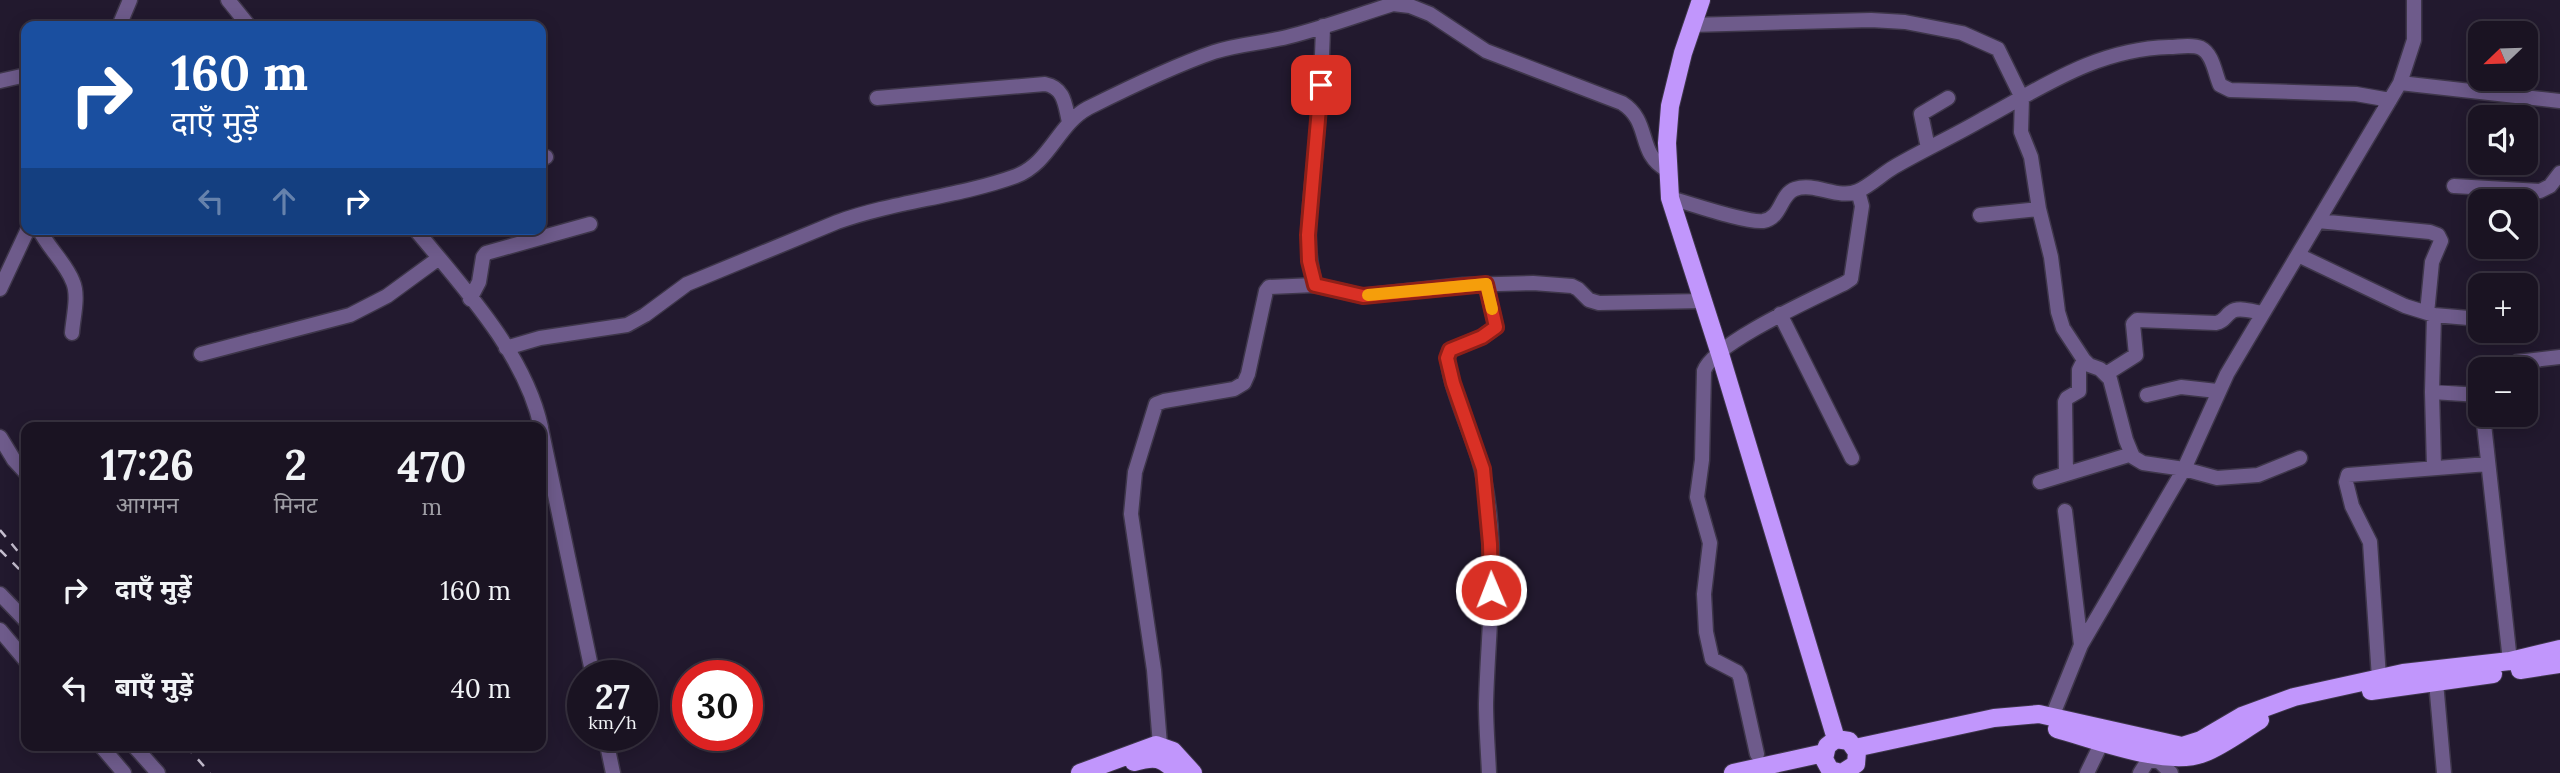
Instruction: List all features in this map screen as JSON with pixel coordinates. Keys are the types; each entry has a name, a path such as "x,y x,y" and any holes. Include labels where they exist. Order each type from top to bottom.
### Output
{"main road":[{"path":"1701,0 1691,25 1670,106 1667,170 1670,198 1720,354 1842,762"},
{"path":"1733,773 1842,762 1994,718 2039,714 2182,746 2201,740 2242,716 2294,697 2403,673 2510,661 2560,649"},
{"path":"1786,773 2008,727 2029,726 2050,727 2155,755 2193,757 2206,753 2277,712 2379,689 2560,664"},
{"path":"1080,773 1160,745 1173,751 1193,773"},
{"path":"1102,773 1149,758 1163,760 1177,773"}],"street":[{"path":"120,21 130,0"},
{"path":"228,0 245,21"},
{"path":"2052,717 2081,645 2184,469 2217,391 2400,83 2414,40 2414,0"},
{"path":"506,348 540,338 627,325 687,284 837,222 859,214 1016,176 1035,165 1069,122 1088,108 1212,53 1286,37 1405,2 1430,14 1486,51 1622,103 1636,115 1652,160 1667,170"},
{"path":"1691,25 1871,20 1905,22 1962,33 1998,49 2022,97 2021,132 2031,157 2063,328 2084,360 2110,379 2126,440 2137,461 2184,469 2208,478 2248,477 2300,458"},
{"path":"1315,285 1309,261 1308,235 1321,85 1323,26"},
{"path":"1670,198 1758,222 1774,217 1794,189 1841,194 1858,191 1928,148 2061,75 2123,51 2190,46 2203,48 2220,85 2230,90 2356,94 2390,100"},
{"path":"0,81 21,76"},
{"path":"2400,83 2560,100"},
{"path":"877,98 1045,84 1062,92 1069,122"},
{"path":"1928,148 1920,114 1948,98"},
{"path":"2454,186 2540,191 2550,186 2560,173"},
{"path":"1757,754 1740,677 1737,672 1712,659 1706,632 1704,594 1710,543 1697,497 1702,460 1704,371 1706,365 1720,354 1780,314 1851,279 1862,206 1858,191"},
{"path":"1980,215 2039,209"},
{"path":"2318,221 2438,235 2441,241 2432,262 2434,467"},
{"path":"470,299 479,282 485,253 590,224"},
{"path":"0,289 25,235"},
{"path":"43,235 74,283 76,294 72,333"},
{"path":"420,235 506,348 525,382 539,422"},
{"path":"2298,255 2405,306 2431,314 2468,318"},
{"path":"201,354 350,315 387,296 439,258"},
{"path":"1160,745 1154,670 1130,514 1135,472 1156,404 1240,387 1248,374 1266,291 1272,285 1315,285 1363,296 1486,284 1533,283 1572,286 1589,300 1599,303 1703,301"},
{"path":"1486,284 1496,327 1482,337 1450,350 1447,358 1483,469 1492,573 1486,706 1489,773"},
{"path":"2106,374 2136,355 2133,324 2137,320 2216,323 2224,321 2230,312 2237,309 2263,313"},
{"path":"1780,314 1852,458"},
{"path":"2538,360 2560,357"},
{"path":"2066,474 2065,402 2079,391 2079,370 2084,360"},
{"path":"2147,395 2180,387 2217,391"},
{"path":"2432,392 2468,394"},
{"path":"2484,427 2510,661"},
{"path":"0,437 21,467"},
{"path":"546,451 590,660"},
{"path":"2040,482 2132,454"},
{"path":"2379,678 2370,542 2352,506 2347,479 2352,474 2488,464"},
{"path":"2065,511 2081,645"},
{"path":"0,594 21,616"},
{"path":"0,630 21,655"},
{"path":"2436,682 2444,773"},
{"path":"2087,773 2102,741"},
{"path":"105,751 124,773"},
{"path":"138,751 158,773"},
{"path":"608,751 613,773"},
{"path":"2140,773 2149,759 2160,762 2171,773"}],"railway":[{"path":"0,530 21,555"},
{"path":"0,550 21,571"},
{"path":"190,751 210,773"}],"slow traffic":[{"path":"1368,295 1486,284 1492,309"}],"route":[{"path":"1321,85 1308,235 1309,261 1315,285 1363,296 1486,284 1496,327 1482,337 1450,350 1447,358 1483,469 1492,573 1491,590"}]}
